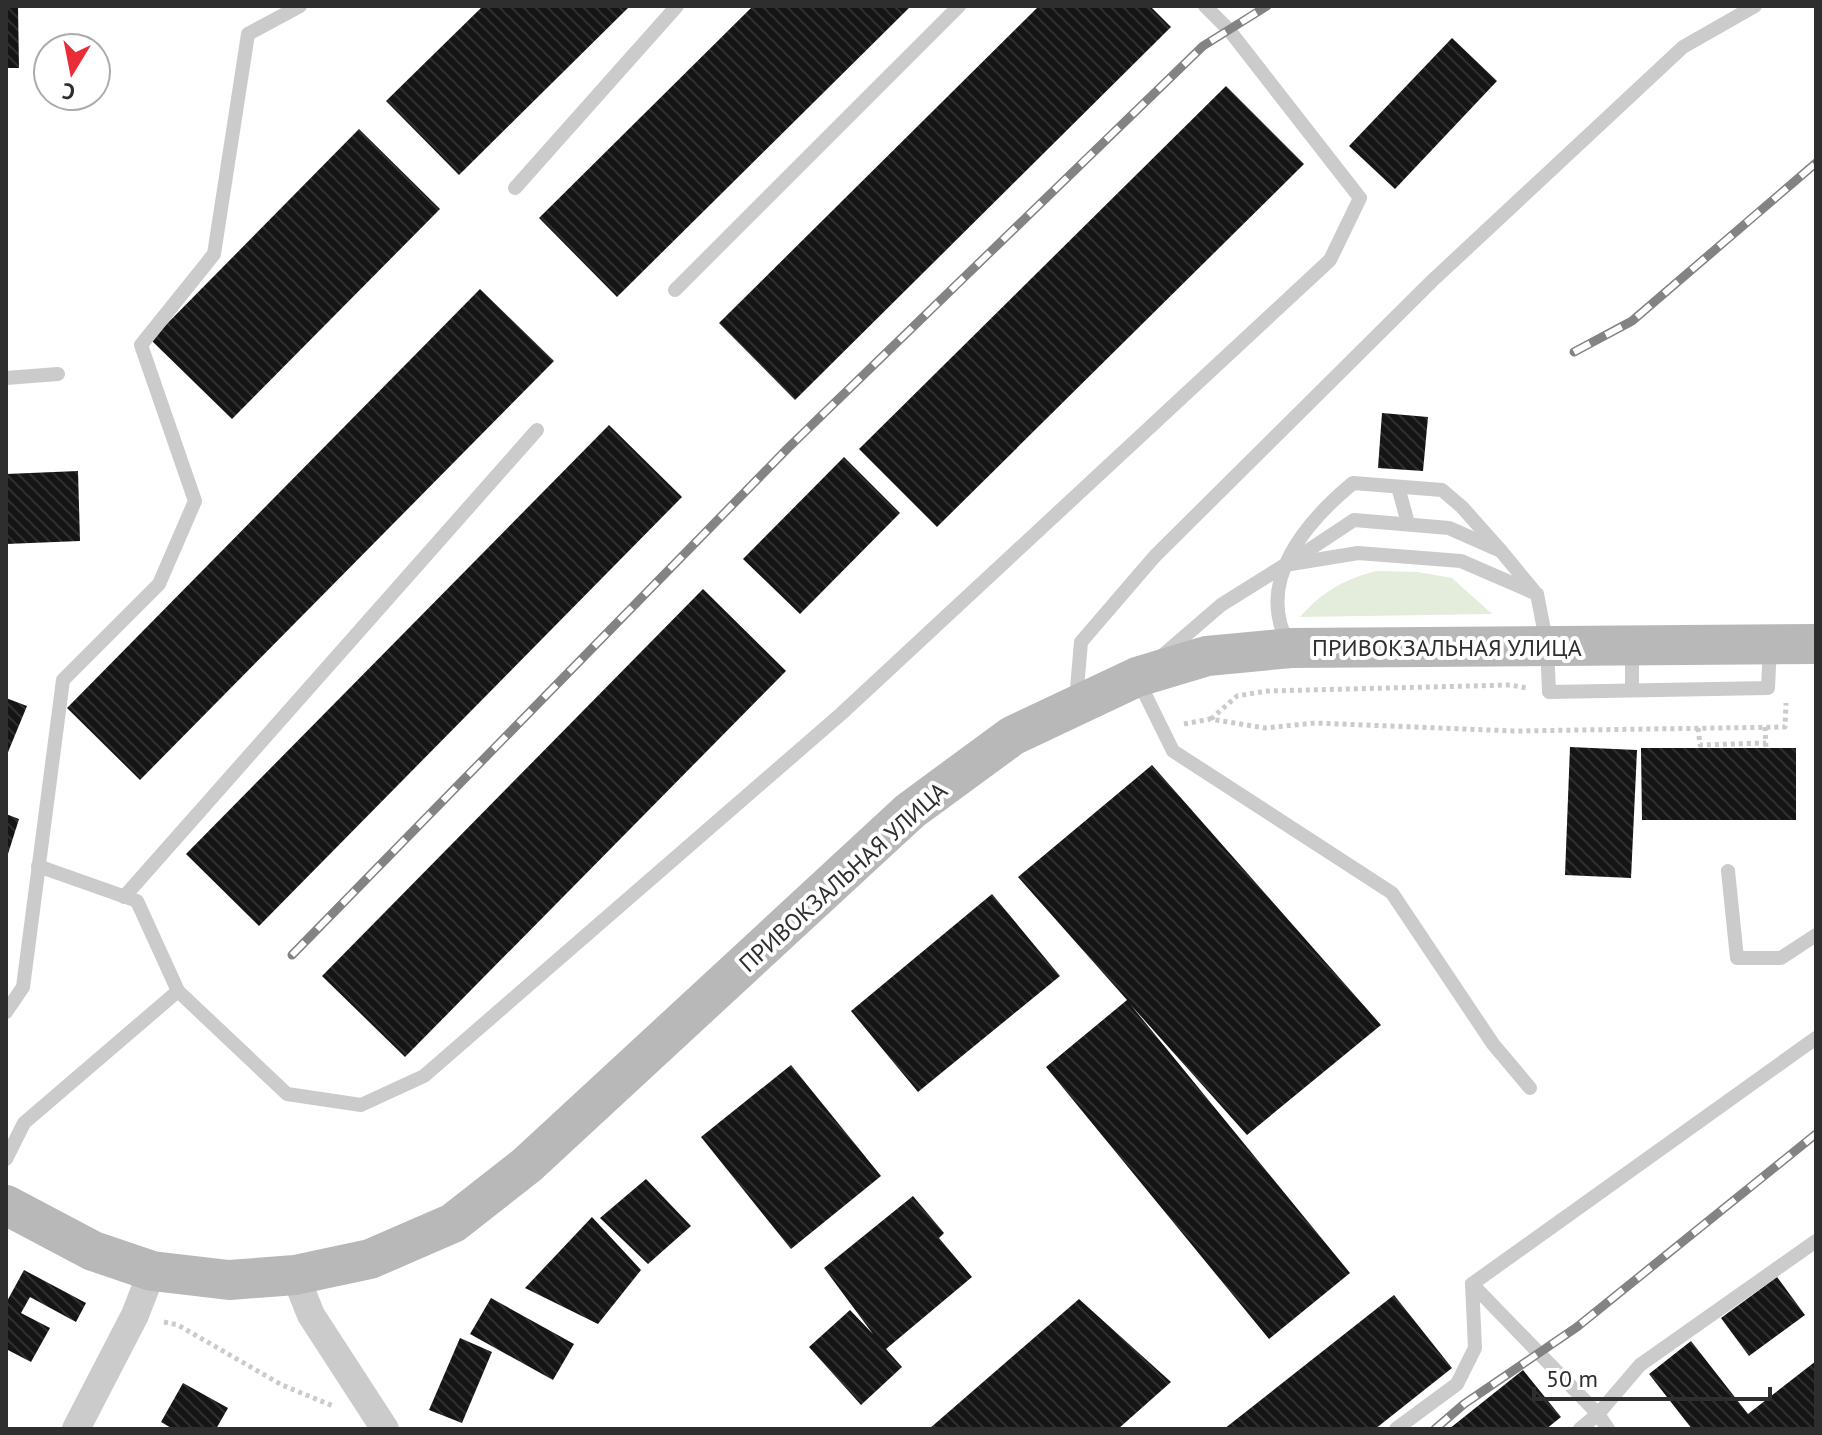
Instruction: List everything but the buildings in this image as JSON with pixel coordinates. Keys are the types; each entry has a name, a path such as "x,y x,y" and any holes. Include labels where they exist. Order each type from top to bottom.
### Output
{"main road":[{"name":"ПРИВОКЗАЛЬНАЯ УЛИЦА","path":"6,1205 93,1251 152,1271 229,1280 295,1275 370,1259 453,1223 527,1165 910,811 1012,736 1076,703 1137,677 1207,656 1291,648 1816,644"}],"street":[{"path":"76,1429 135,1315 152,1271"},
{"path":"295,1275 311,1315 385,1428"}],"lane":[{"path":"6,1012 23,987 63,680 159,584 195,501 141,345 214,254 248,34 300,6"},
{"path":"515,188 677,6"},
{"path":"675,290 959,6"},
{"path":"38,866 137,901 178,991 287,1094 361,1105 424,1076 841,714 1330,260 1360,198 1229,30 1205,6"},
{"path":"1076,703 1081,642 1155,556 1432,281 1683,47 1755,6"},
{"path":"6,378 58,374"},
{"path":"124,897 537,430"},
{"path":"1291,648 1278,624 1277,596 1285,565 1318,512 1353,483 1442,490 1462,507 1537,594 1547,645 1549,692 1768,688 1770,645"},
{"path":"1398,487 1408,523"},
{"path":"1501,551 1449,528 1354,520 1221,605 1137,677 1159,728 1173,751 1392,893 1493,1044 1530,1088"},
{"path":"1285,565 1358,553 1461,561 1537,594"},
{"path":"1632,647 1632,690"},
{"path":"1728,871 1737,958 1781,958 1816,935"},
{"path":"6,1159 24,1123 178,991"},
{"path":"1472,1284 1816,1038"},
{"path":"1580,1429 1598,1414 1640,1365 1816,1241"},
{"path":"1472,1284 1598,1414 1608,1429"},
{"path":"1396,1429 1457,1384 1475,1348 1472,1284"}],"path":[{"path":"1210,719 1237,696 1267,691 1510,685 1549,692"},
{"path":"1159,728 1210,719 1265,728 1315,723 1514,731 1785,727 1786,698"},
{"path":"1698,728 1700,745 1766,745 1765,727"},
{"path":"135,1315 178,1325 282,1385 385,1428"}],"green space":[{"path":"1376,571 1418,572 1452,578 1492,614 1300,617 1334,588"}],"railway":[{"path":"292,955 788,448 1203,46 1267,6"},
{"path":"1574,352 1632,321 1816,163"},
{"path":"1435,1429 1464,1404 1577,1327 1816,1134"}]}
